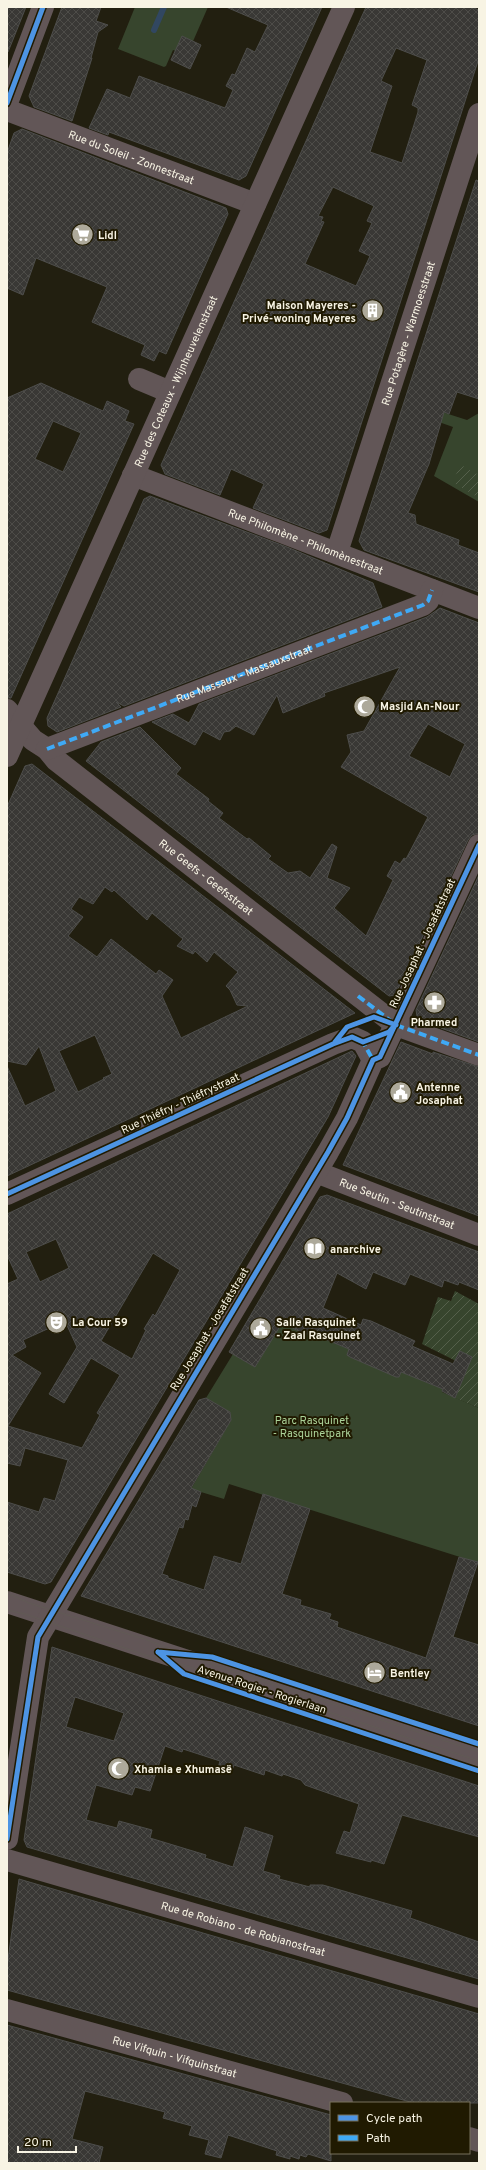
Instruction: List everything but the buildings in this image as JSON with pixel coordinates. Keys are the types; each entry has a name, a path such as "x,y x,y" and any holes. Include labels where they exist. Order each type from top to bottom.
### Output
{"street":[{"path":"7,103 43,7"},
{"name":"Rue des Coteaux - Wijnheuvelenstraat","path":"7,756 14,718 133,475 227,270 344,7"},
{"name":"Rue du Soleil - Zonnestraat","path":"7,110 256,204"},
{"name":"Rue Potagère - Warmoesstraat","path":"337,552 479,114"},
{"path":"136,385 167,398"},
{"name":"Rue Philomène - Philomènestraat","path":"133,475 337,552 479,608"},
{"name":"Rue Massaux - Massauxstraat","path":"47,749 423,606 428,601 432,590"},
{"name":"Rue Geefs - Geefsstraat","path":"14,718 33,740 47,749 56,760 396,1025 479,1055"},
{"name":"Rue Josaphat - Josafatstraat","path":"7,1839 35,1648 38,1637 347,1118 373,1060 380,1057 396,1025 479,845"},
{"name":"Rue Thiéfry - Thiéfrystraat","path":"7,1194 333,1044 352,1037 363,1042 373,1060"},
{"name":"Rue Seutin - Seutinstraat","path":"316,1172 479,1235"},
{"name":"Avenue Rogier - Rogierlaan","path":"7,1602 479,1756"},
{"name":"Avenue Rogier - Rogierlaan","path":"158,1652 212,1657 479,1744"},
{"name":"Avenue Rogier - Rogierlaan","path":"158,1652 184,1674 479,1770"},
{"name":"Rue de Robiano - de Robianostraat","path":"7,1860 479,1997"},
{"name":"Rue Vifquin - Vifquinstraat","path":"7,2010 338,2102"}],"green space":[{"path":"135,7 208,7 187,55 173,50 166,66 164,67 118,49"},
{"path":"439,411 467,420 479,413 479,502 434,476 453,427 436,421"},
{"path":"461,465 479,475 479,498 452,482"},
{"path":"455,1291 479,1304 479,1408 455,1398 468,1367 422,1344 438,1297 451,1301"},
{"name":"Parc Rasquinet - Rasquinetpark","path":"281,1323 307,1335 308,1332 349,1349 350,1357 399,1377 401,1372 443,1389 442,1392 479,1408 479,1563 229,1484 224,1499 191,1489 231,1420 230,1412 206,1398 233,1354 255,1367"}],"waterway":[{"path":"154,30 164,7"}],"tram line":[{"path":"7,1593 29,1603 150,1641 189,1657 479,1752"},
{"path":"7,1610 25,1614 145,1655 187,1666 479,1761"}],"marked path":[{"path":"47,749 423,605 428,601 432,590"},
{"path":"358,996 396,1025 479,1055"},
{"path":"360,1041 363,1042 373,1060"}],"cycle path":[{"path":"7,103 43,7"},
{"path":"7,1839 38,1637 347,1118 373,1060 380,1057 479,845"},
{"path":"335,1042 347,1027 374,1017 396,1025"},
{"path":"7,1194 333,1044 352,1037 363,1042 389,1032 394,1026"},
{"path":"158,1652 184,1674 479,1771"},
{"path":"158,1652 212,1657 479,1744"}],"place":[{"name":"Lidl","path":"82,235"},
{"name":"Maison Mayeres - Privé-woning Mayeres","path":"372,311"},
{"name":"Masjid An-Nour","path":"365,706"},
{"name":"Pharmed","path":"434,1002"},
{"name":"Antenne Josaphat","path":"400,1093"},
{"name":"anarchive","path":"315,1249"},
{"name":"La Cour 59","path":"56,1322"},
{"name":"Salle Rasquinet - Zaal Rasquinet","path":"260,1328"},
{"name":"Bentley","path":"374,1673"},
{"name":"Xhamia e Xhumasë","path":"118,1769"}]}
